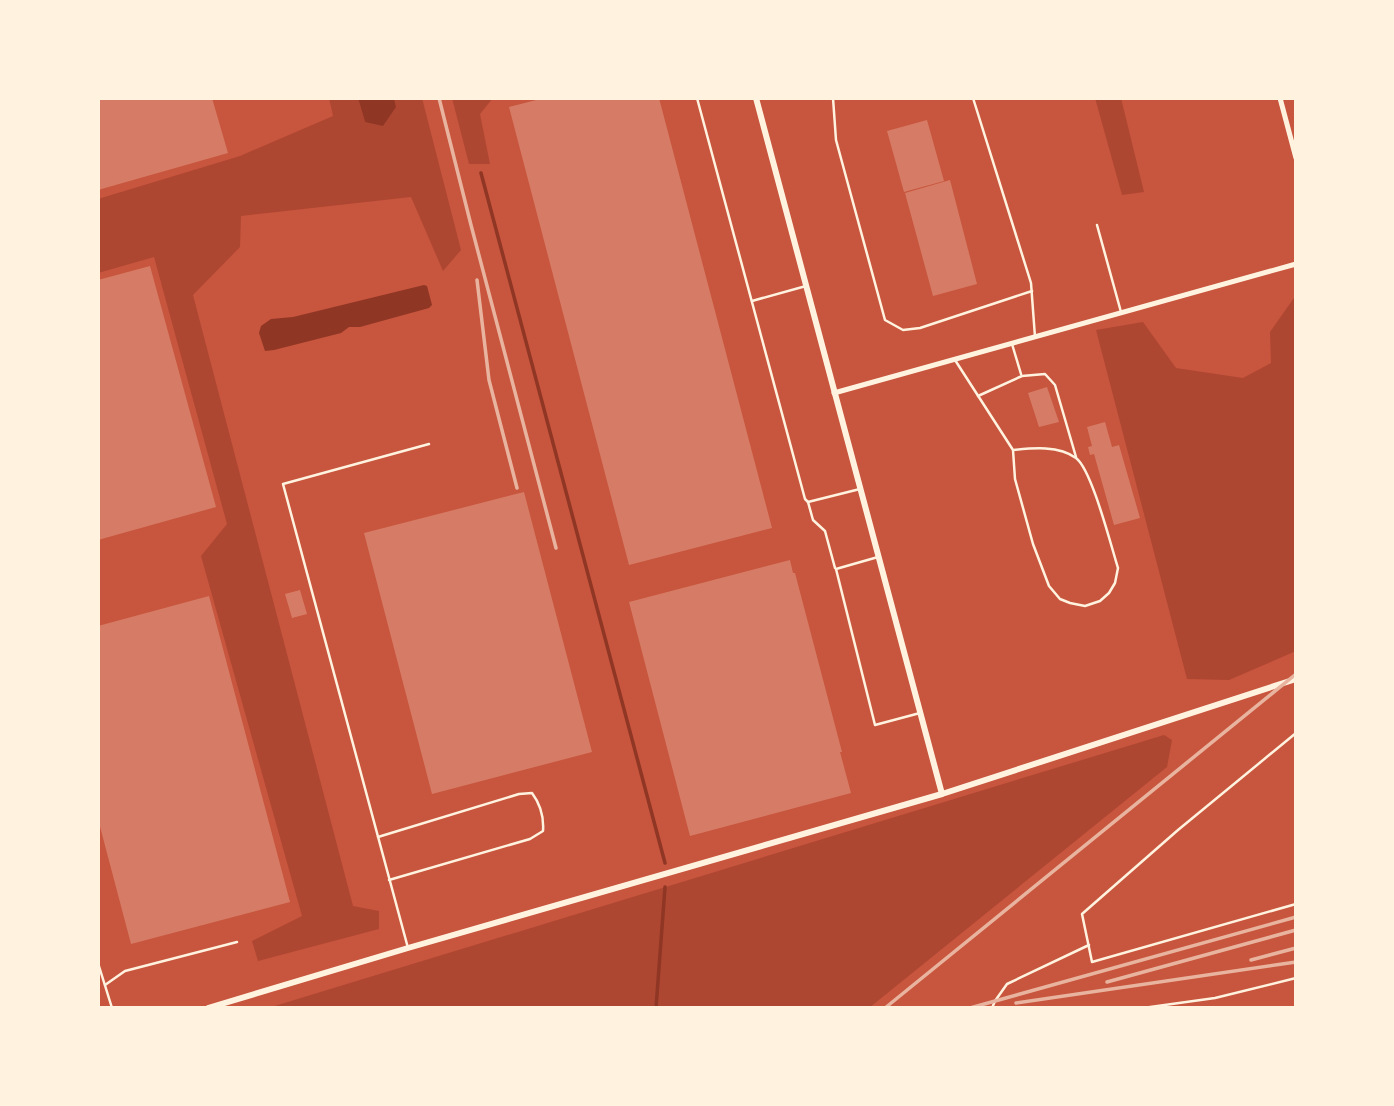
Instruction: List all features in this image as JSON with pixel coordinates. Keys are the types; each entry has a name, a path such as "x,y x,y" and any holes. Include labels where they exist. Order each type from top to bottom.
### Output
{"street":[{"path":"756,98 942,794"},
{"path":"1280,98 1296,158"},
{"path":"834,393 1296,264"},
{"path":"208,1008 942,794 1296,679"}],"lane":[{"path":"697,98 805,499 814,520 825,531 875,725 920,713"},
{"path":"833,98 836,140 885,320 903,330 920,328 1032,291"},
{"path":"973,98 1027,269 1032,291 1035,337"},
{"path":"1097,225 1121,312"},
{"path":"752,301 806,286"},
{"path":"1012,344 1022,376"},
{"path":"955,360 978,396 1013,450 1018,492 1049,586 1060,599 1070,603 1085,606 1100,601 1115,583 1118,568 1092,483 1076,457 1055,385 1045,374 1022,376 978,396"},
{"path":"408,948 283,484 429,444"},
{"path":"1013,450 1050,449 1076,457"},
{"path":"808,502 860,489"},
{"path":"836,569 878,557"},
{"path":"1296,733 1178,830 1082,914 1092,962 1296,904"},
{"path":"378,836 519,794 532,793 540,804 543,831 530,839 389,880"},
{"path":"105,985 125,971 237,942"},
{"path":"992,1008 1007,984 1089,945"},
{"path":"98,963 112,1008"},
{"path":"1143,1008 1215,998 1296,978"}],"shaded area":[{"path":"329,98 358,98 365,122 396,107 394,98 422,98 461,250 443,271 411,197 241,216 240,247 193,295 353,906 379,911 379,929 258,961 252,941 302,916 201,556 227,524 154,257 98,273 98,199 240,156 333,116"},
{"path":"358,98 394,98 396,107 383,126 365,122"},
{"path":"452,98 493,98 480,114 490,164 469,164"},
{"path":"1095,98 1121,98 1144,192 1122,195"},
{"path":"427,286 432,305 429,308 265,351 259,333 261,326 271,319 293,317"},
{"path":"1296,295 1296,651 1229,680 1187,679 1096,330 1143,322 1176,368 1243,378 1271,363 1270,332"},
{"path":"1164,735 1172,740 1167,767 869,1008 268,1008"}],"building":[{"path":"98,98 212,98 228,153 98,190"},
{"path":"544,98 659,98 772,528 629,565 509,107"},
{"path":"927,120 944,181 904,192 887,131"},
{"path":"950,180 977,284 933,296 905,193"},
{"path":"150,266 216,507 98,540 98,280"},
{"path":"1047,387 1059,422 1039,427 1028,393"},
{"path":"1105,422 1112,447 1119,445 1140,518 1114,525 1094,454 1090,455 1088,447 1092,446 1087,427"},
{"path":"524,492 592,752 432,794 364,533"},
{"path":"790,560 851,793 690,836 629,602"},
{"path":"300,590 307,614 292,618 285,594"},
{"path":"209,596 290,902 131,944 98,819 98,626"}],"waterway":[{"path":"481,173 665,863"},
{"path":"656,1008 665,887"}],"railway":[{"path":"439,98 556,548"},
{"path":"477,280 489,380 517,488"},
{"path":"885,1008 1296,674"},
{"path":"970,1008 1296,917"},
{"path":"1107,982 1296,930"},
{"path":"1251,960 1296,948"},
{"path":"1016,1003 1296,962"}]}
